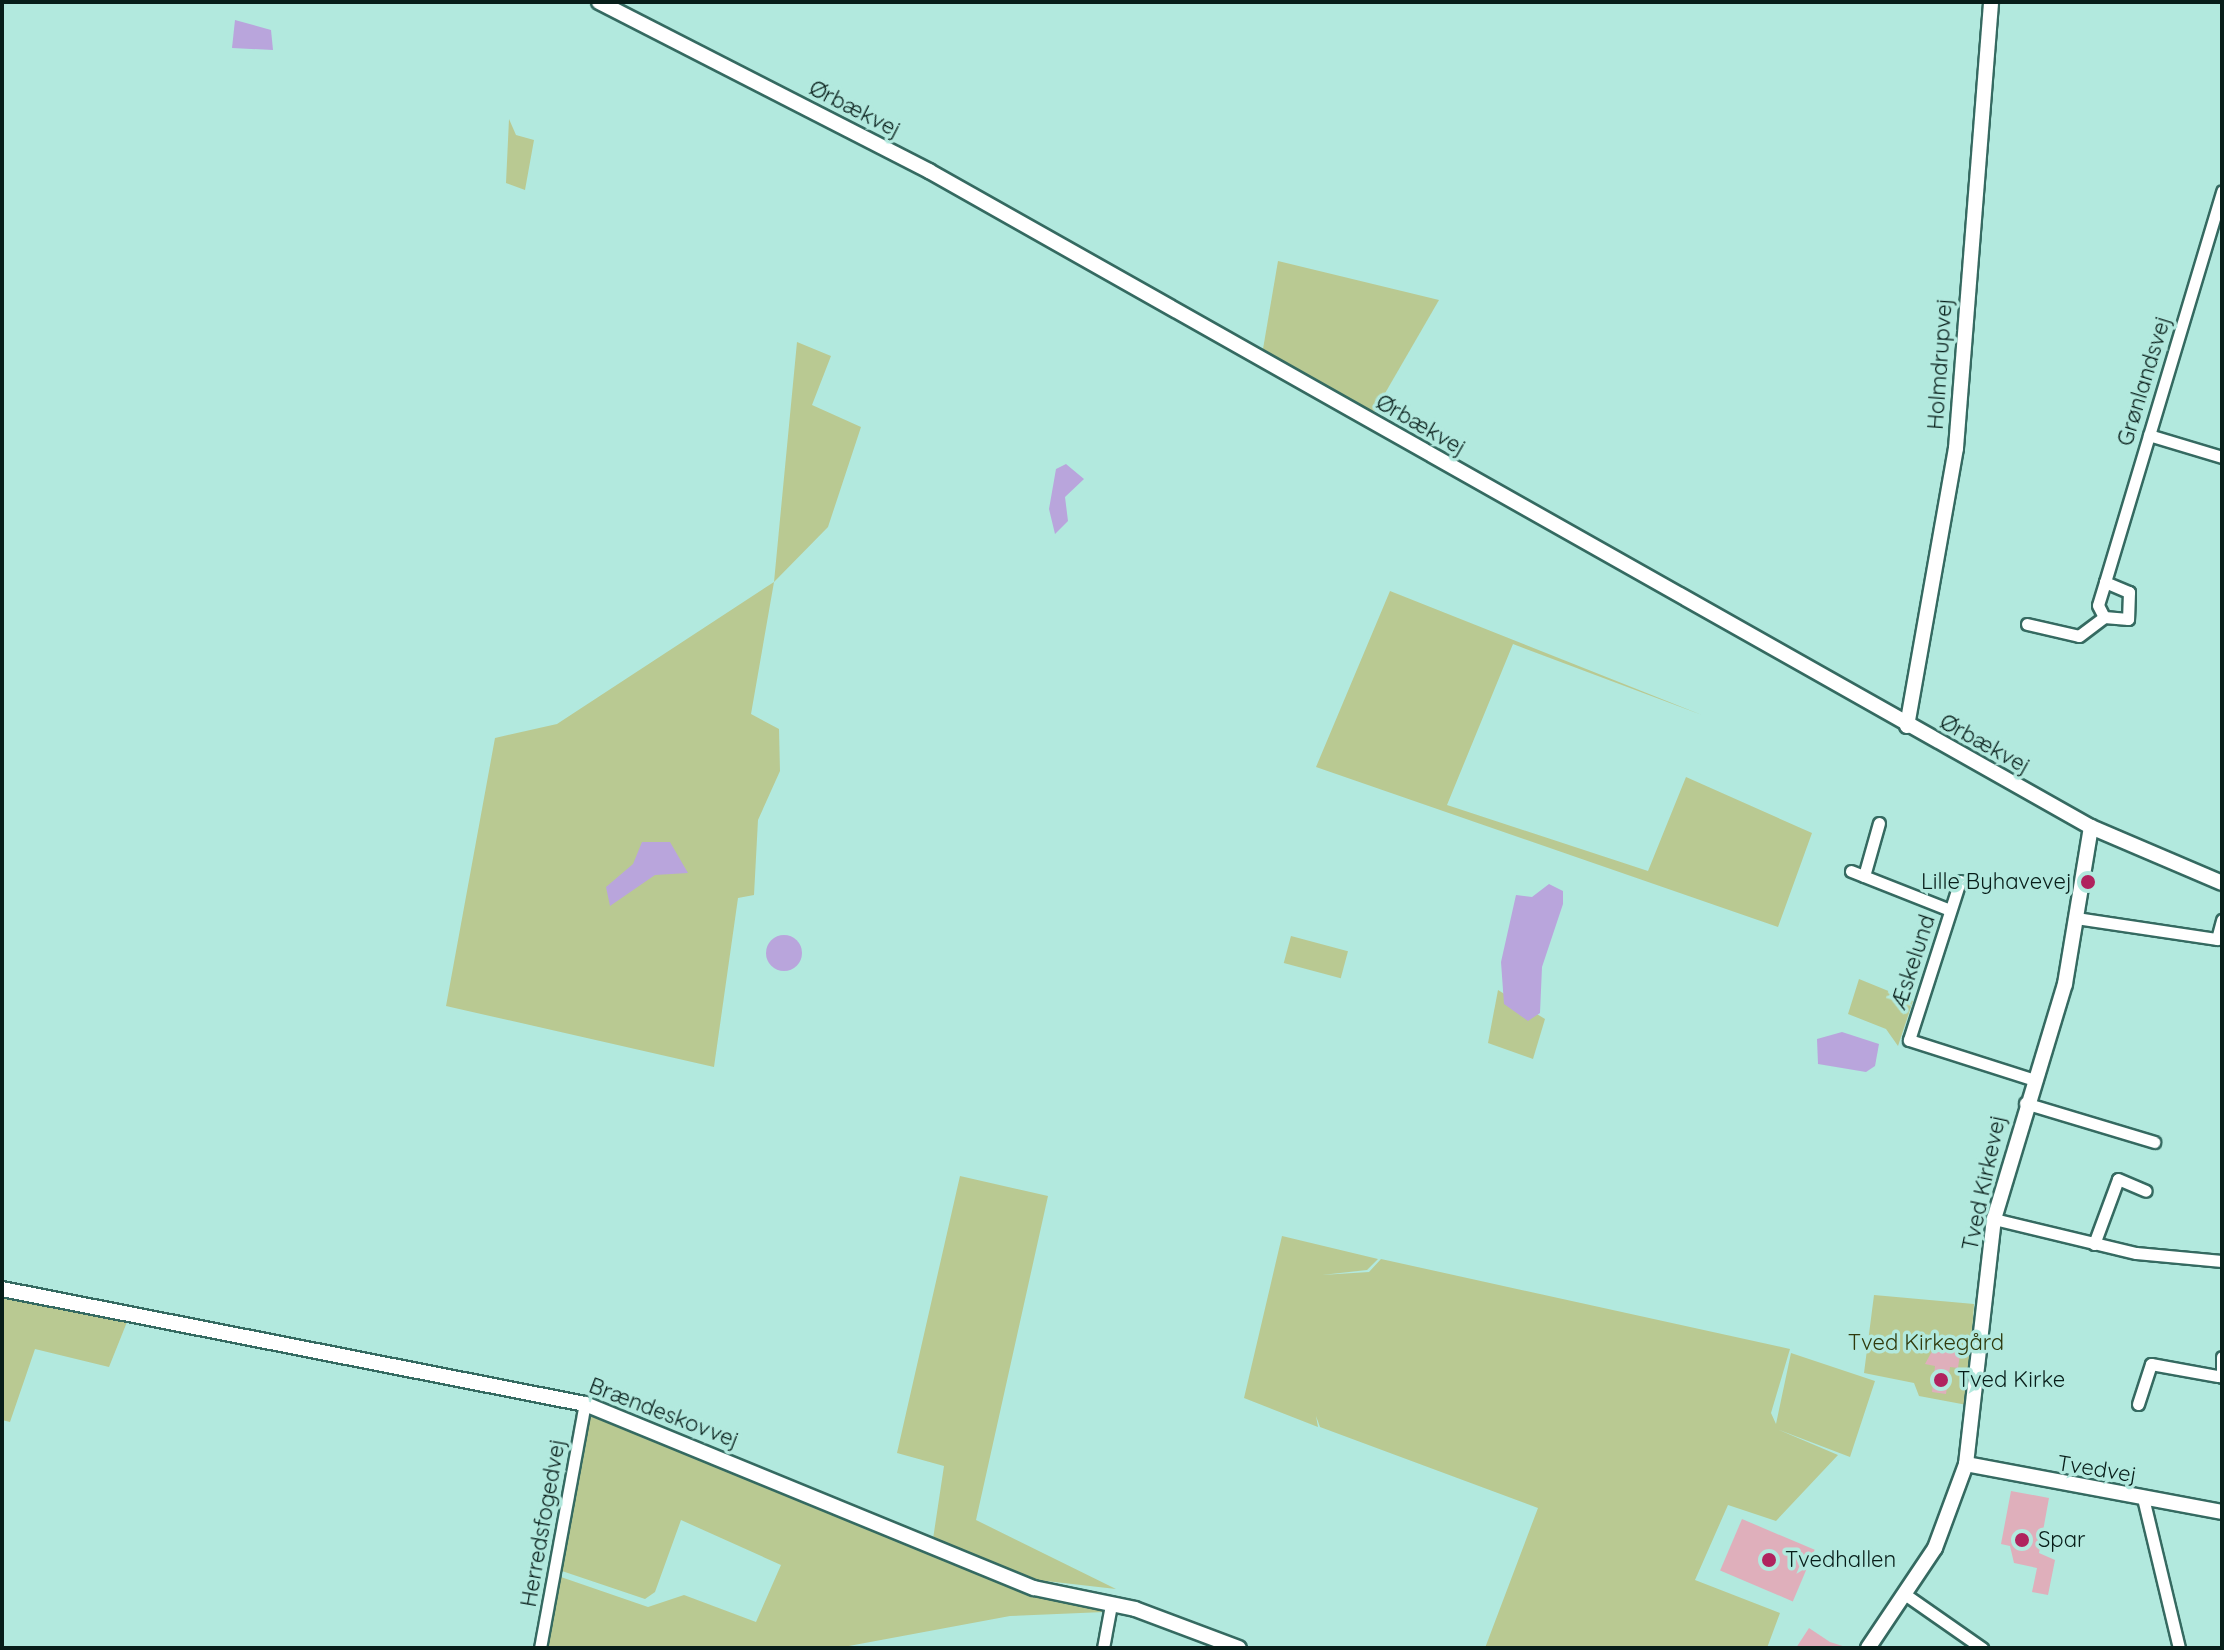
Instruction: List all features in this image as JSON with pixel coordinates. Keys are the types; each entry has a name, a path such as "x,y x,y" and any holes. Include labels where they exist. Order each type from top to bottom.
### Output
{"street":[{"name":"Ørbækvej","path":"599,2 942,179 1907,726 2091,827 2222,883"},
{"name":"Holmdrupvej","path":"1907,726 1956,448 1991,2"},
{"name":"Grønlandsvej","path":"2104,617 2098,605 2221,197"},
{"path":"2149,435 2222,457"},
{"path":"2027,624 2079,636 2104,617 2128,619 2134,600 2105,582"},
{"path":"1864,876 1879,823"},
{"name":"Tved Kirkevej","path":"1868,1648 1906,1595 1948,1523 1966,1464 1994,1219 2031,1079 2065,984 2091,827"},
{"name":"Æskelund","path":"1851,871 1950,910"},
{"name":"Æskelund","path":"1960,881 1909,1040 2031,1079"},
{"path":"2076,918 2217,939 2222,920"},
{"name":"Tved Kirkevej","path":"2024,1103 2154,1142"},
{"path":"2094,1244 2118,1179 2146,1191"},
{"path":"1994,1219 2094,1244 2222,1261"},
{"name":"Brændeskovvej","path":"2,1289 585,1404 1034,1588 1111,1605 1239,1648"},
{"path":"2138,1404 2151,1364 2220,1377 2222,1357"},
{"name":"Herredsfogedvej","path":"540,1648 585,1404"},
{"name":"Tvedvej","path":"1966,1464 2222,1512"},
{"path":"2143,1498 2179,1648"},
{"path":"1906,1595 1982,1648"},
{"path":"1103,1648 1111,1605"}],"green space":[{"path":"509,119 516,135 534,140 525,190 506,183"},
{"path":"1278,261 1439,300 1373,414 1263,349"},
{"path":"797,342 831,356 812,405 861,427 828,527 774,582"},
{"path":"774,582 751,714 779,729 780,771 758,820 754,895 738,898 714,1067 446,1006 495,738 557,724"},
{"path":"1390,591 1702,715 1513,644 1447,805 1648,871 1686,777 1812,833 1778,927 1316,767"},
{"path":"1291,936 1348,951 1341,978 1284,963"},
{"path":"1859,979 1913,1001 1898,1046 1886,1029 1848,1014"},
{"path":"1498,990 1545,1019 1533,1059 1488,1043"},
{"path":"960,1176 1048,1196 976,1520 1116,1589 1037,1580 933,1539 944,1466 897,1453"},
{"path":"1282,1236 1378,1259 1367,1270 1322,1275 1369,1272 1381,1259 1790,1349 1771,1413 1776,1424 1791,1353 1875,1381 1850,1457 1777,1429 1838,1455 1776,1521 1728,1505 1695,1580 1780,1613 1767,1648 1485,1648 1538,1508 1320,1427 1316,1416 1318,1427 1244,1398"},
{"name":"Tved Kirkegård","path":"1874,1295 1974,1304 1967,1405 1919,1396 1914,1383 1864,1373"},
{"path":"2,1296 127,1322 109,1367 35,1349 10,1422 2,1420"},
{"path":"589,1412 1008,1580 1104,1607 1104,1612 1010,1616 838,1648 545,1648 558,1576 648,1607 684,1595 756,1622 781,1565 681,1520 655,1592 645,1599 559,1570"}],"shaded area":[{"path":"235,20 271,30 273,50 232,48"},
{"path":"1066,464 1084,479 1065,497 1068,521 1055,534 1049,509 1056,469"},
{"path":"642,842 670,842 688,873 655,875 610,906 606,887 633,864"},
{"path":"1549,884 1563,891 1563,904 1542,967 1540,1013 1528,1021 1504,1004 1501,962 1516,895 1532,897"},
{"path":"784,935 796,941 802,953 796,965 784,971 772,965 766,953 772,941"},
{"path":"1842,1032 1879,1044 1875,1066 1866,1072 1818,1064 1817,1039"}],"building":[{"name":"Tved Kirke","path":"1937,1342 1960,1354 1958,1368 1950,1367 1946,1394 1932,1392 1935,1366 1925,1364"},
{"name":"Spar","path":"2011,1491 2049,1498 2039,1553 2055,1560 2048,1595 2032,1592 2037,1568 2014,1563 2010,1546 2001,1544"},
{"name":"Tvedhallen","path":"1742,1519 1815,1550 1793,1601 1720,1571"},
{"path":"1809,1628 1830,1642 1849,1648 1796,1648"}],"place":[{"name":"Lille Byhavevej","path":"2088,882"},
{"name":"Tved Kirke","path":"1941,1380"},
{"name":"Spar","path":"2022,1540"},
{"name":"Tvedhallen","path":"1769,1560"}]}
